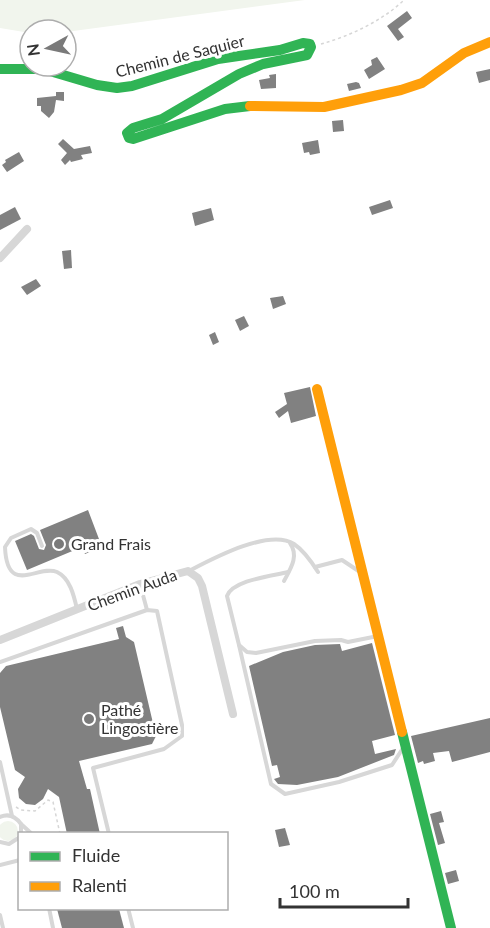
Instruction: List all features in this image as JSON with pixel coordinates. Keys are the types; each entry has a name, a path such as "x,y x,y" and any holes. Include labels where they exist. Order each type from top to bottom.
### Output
{"street":[{"name":"Chemin de Saquier","path":"0,69 43,69 98,85 117,88 132,86 218,59 280,50 303,43 310,44 310,52 302,56 263,64 238,74 162,119 129,130 130,139 225,109 242,106 324,107 401,90 422,83 464,53 490,42"},
{"path":"0,258 27,229"},
{"path":"317,389 451,928"},
{"name":"Chemin Auda","path":"0,640 140,584 188,571 198,578 202,586 233,714"}],"lane":[{"path":"42,546 37,533 31,529 11,538 5,547 11,570 24,576 56,572 69,584 77,609"},
{"path":"188,571 254,543 268,540 295,544 318,572"},
{"path":"284,581 295,554 290,542"},
{"path":"315,567 342,560 362,574"},
{"path":"288,572 236,585 227,596 271,784 285,794 339,783 392,765 405,745"},
{"path":"140,584 147,610"},
{"path":"0,662 147,610 157,611 178,704 182,736 164,749 93,768 109,832"},
{"path":"239,645 247,652 256,653 302,643 340,640 348,642 378,636"},
{"path":"0,762 12,816 30,832"},
{"path":"0,817 12,816"},
{"path":"20,832 21,824"},
{"path":"0,843 9,844 18,837"},
{"path":"0,865 18,860"},
{"path":"49,910 53,928"},
{"path":"128,910 133,928"},
{"path":"0,915 3,928"}],"path":[{"path":"311,47 334,40 375,22 404,0"},
{"path":"14,805 21,810 34,811 48,800 53,802 60,832"}],"shaded area":[{"path":"0,0 305,0 78,30 78,18 18,18 18,31 0,28"},
{"path":"4,822 12,822 17,827 17,835 12,840 4,840 -1,835 -1,827"}],"building":[{"path":"407,11 412,18 398,29 404,37 398,41 387,26"},
{"path":"377,57 385,69 369,79 364,70 372,65 371,60"},
{"path":"490,69 490,80 479,83 476,72"},
{"path":"276,74 276,88 261,89 259,80"},
{"path":"356,82 361,88 349,91 347,84"},
{"path":"56,92 64,92 64,101 56,100 54,112 49,118 41,111 41,106 37,106 37,98 56,96"},
{"path":"343,120 344,131 333,132 332,121"},
{"path":"63,139 74,149 90,146 92,153 81,155 83,159 71,162 70,160 65,165 61,160 67,153 58,144"},
{"path":"318,140 320,153 310,155 309,152 304,153 302,143"},
{"path":"19,152 24,161 7,172 2,165 6,162 5,160"},
{"path":"390,200 393,208 372,215 369,207"},
{"path":"15,207 21,219 0,230 0,215"},
{"path":"211,208 214,220 195,226 192,213"},
{"path":"71,250 72,268 64,269 62,251"},
{"path":"36,279 41,286 27,295 21,287"},
{"path":"283,296 286,304 273,309 270,298"},
{"path":"244,316 249,326 240,331 235,320"},
{"path":"215,332 219,342 213,345 209,335"},
{"path":"310,387 316,416 291,423 288,411 279,418 275,412 287,404 284,393"},
{"name":"Grand Frais","path":"88,510 102,547 85,554 82,547 27,570 15,541 31,534 39,549 44,550 46,545 40,530"},
{"path":"123,626 126,637 134,642 156,736 152,744 79,761 87,789 90,789 100,832 67,832 59,797 48,789 43,799 35,805 26,804 19,798 18,789 25,777 15,770 0,707 0,673 6,666 119,639 116,628"},
{"path":"372,643 395,735 372,741 375,754 396,749 394,755 338,777 297,785 278,784 274,779 280,777 277,765 272,766 249,666 283,652 315,645 340,644 342,651"},
{"path":"490,718 490,752 452,762 449,751 433,753 435,761 418,763 411,736"},
{"path":"441,811 444,822 439,823 445,843 438,845 430,814"},
{"path":"285,828 290,845 279,847 275,830"},
{"path":"456,870 459,881 448,884 445,873"},
{"path":"57,910 119,910 124,928 62,928"}],"traffic: fast":[{"path":"0,69 43,69 97,85 117,88 132,86 218,59 280,50 303,43 310,44 307,55 263,64 239,74 162,119 133,128 127,133 129,138 133,139 225,109 250,106"},
{"path":"402,732 451,928"}],"traffic: slow":[{"path":"250,106 324,107 401,90 422,83 464,53 490,42"},
{"path":"317,389 402,732"}],"place":[{"name":"Grand Frais","path":"59,544"},
{"name":"Pathé Lingostière","path":"89,719"}]}
